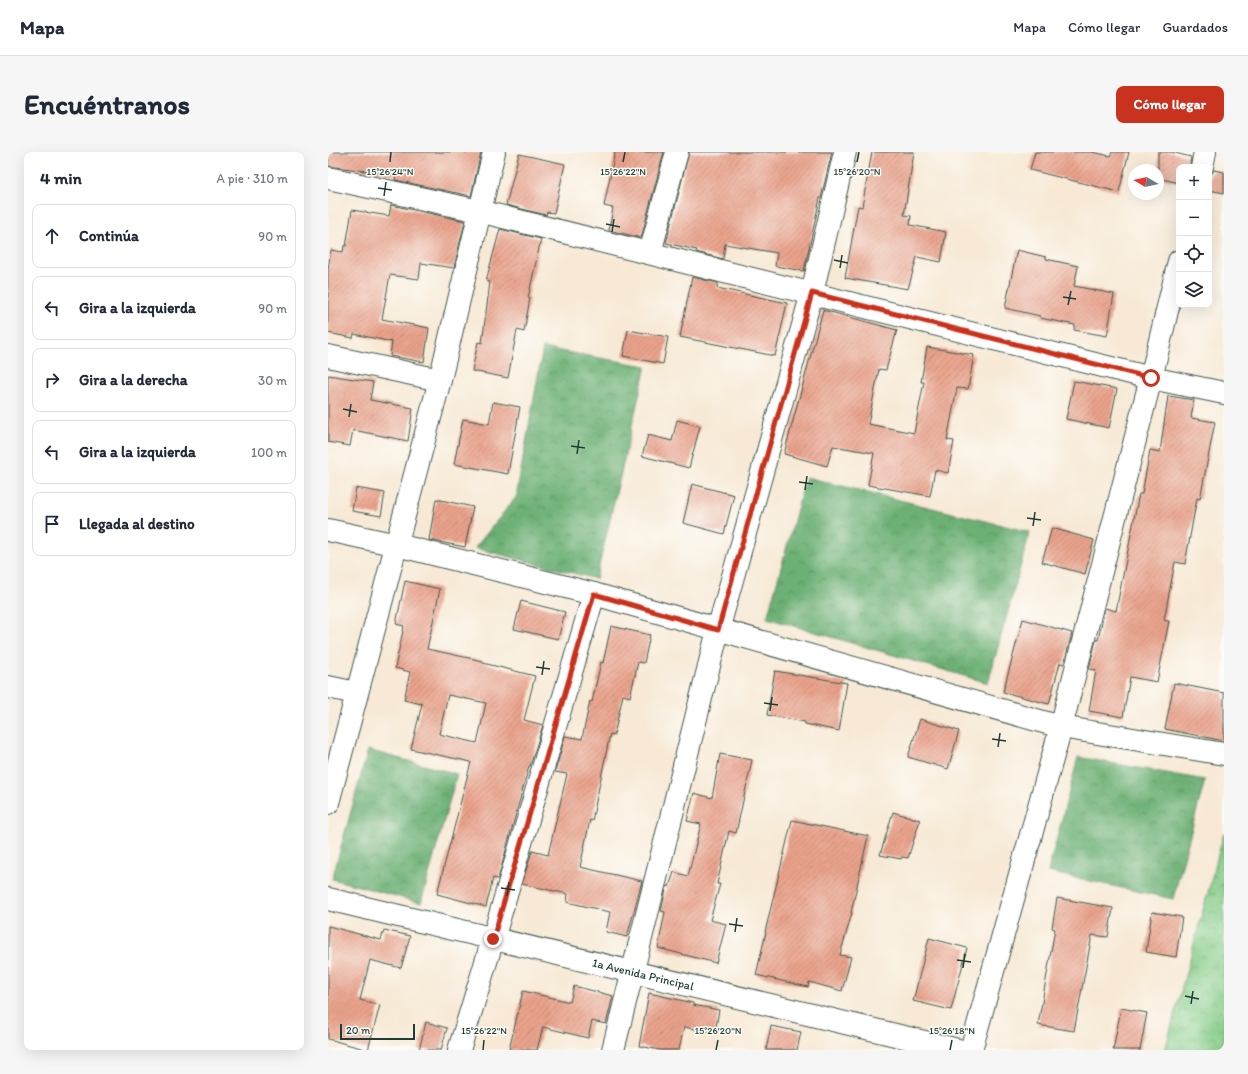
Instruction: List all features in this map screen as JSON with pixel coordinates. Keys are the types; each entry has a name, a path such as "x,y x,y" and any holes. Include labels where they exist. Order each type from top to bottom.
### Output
{"street":[{"path":"328,803 440,380 494,152"},
{"path":"650,253 677,152"},
{"path":"613,1050 718,630 812,293 845,152"},
{"path":"1203,164 1205,152"},
{"path":"328,178 479,211 1151,378 1224,393"},
{"path":"971,1050 1061,726 1151,378 1176,272"},
{"path":"328,356 440,380"},
{"path":"328,530 397,545 594,594 1061,726 1224,754"},
{"path":"459,1050 594,594"},
{"path":"328,687 356,693"},
{"name":"1a Avenida Principal","path":"328,899 958,1050"}],"green space":[{"path":"543,348 646,366 596,579 475,548 516,497"},
{"path":"806,477 1030,532 988,683 767,618"},
{"path":"368,750 457,774 421,903 332,879"},
{"path":"1078,757 1205,780 1173,899 1048,872"},
{"path":"1224,833 1224,1050 1165,1050"}],"building":[{"path":"328,152 481,152 471,196 395,180 396,175 328,166"},
{"path":"615,152 664,152 641,238 609,230 613,208 604,206"},
{"path":"689,152 832,152 804,271 775,266 777,253 725,244 723,259 696,252 697,250 666,243"},
{"path":"872,152 914,152 904,215 911,216 910,225 946,232 941,262 917,257 908,289 845,278 858,206 862,207"},
{"path":"1035,152 1092,152 1110,156 1112,152 1129,152 1119,192 1030,170"},
{"path":"1158,152 1171,152 1191,157 1190,164 1176,164 1176,182 1164,179 1164,164 1158,164"},
{"path":"519,154 565,164 554,213 547,212 546,215 506,205"},
{"path":"1214,170 1224,172 1224,193 1212,191 1212,173"},
{"path":"391,205 465,221 454,268 421,263 419,279 390,275 382,319 429,328 424,362 390,356 392,342 354,334 353,338 328,333 328,269 331,250 343,252 344,246 346,246 352,210 389,216"},
{"path":"500,229 541,239 528,298 530,298 524,332 517,330 508,378 472,371 478,342 482,343 490,282 486,281"},
{"path":"1017,250 1046,257 1046,259 1078,266 1074,286 1114,294 1107,336 1074,330 1075,325 1040,318 1040,316 1005,308"},
{"path":"692,277 718,283 717,288 787,303 775,356 680,337"},
{"path":"823,310 897,330 886,370 879,369 868,424 914,433 924,382 921,382 927,347 974,355 968,389 957,388 947,440 954,441 948,473 935,470 930,496 868,485 874,453 833,446 827,466 784,454"},
{"path":"628,330 668,337 663,364 623,356"},
{"path":"328,375 373,382 370,400 413,408 408,441 353,430 350,446 328,442"},
{"path":"1074,381 1117,389 1109,428 1066,419"},
{"path":"1168,396 1194,400 1191,418 1215,422 1200,499 1197,498 1185,564 1175,562 1164,620 1169,621 1157,682 1130,677 1123,717 1089,711 1096,670 1089,669 1096,640 1098,640 1105,608 1116,611 1139,494 1142,494 1150,450 1160,452"},
{"path":"493,402 520,407 508,474 454,464 463,419 489,424"},
{"path":"677,420 700,426 689,468 642,456 648,435 672,441"},
{"path":"692,484 734,495 724,534 683,523"},
{"path":"356,488 385,493 381,516 352,511"},
{"path":"436,499 473,507 465,547 429,540"},
{"path":"1052,528 1094,540 1085,574 1042,562"},
{"path":"405,581 440,589 427,649 483,661 483,663 535,676 524,720 543,725 529,766 498,879 493,878 486,907 437,894 471,762 411,749 422,704 404,700 410,672 395,668 404,626 396,624","holes":["448,695 486,703 477,743 439,734"]},
{"path":"521,601 565,612 558,639 514,629"},
{"path":"1023,619 1072,633 1064,664 1060,663 1049,704 1003,692"},
{"path":"611,626 650,635 644,663 638,662 630,697 623,695 614,735 610,734 592,821 590,820 580,867 642,881 627,937 606,932 610,912 567,902 568,894 522,884 532,851 548,855 567,774 555,772 565,736 582,739 590,701 592,702 601,662 603,663"},
{"path":"775,671 847,683 839,731 805,724 805,722 767,715"},
{"path":"1174,683 1224,693 1224,741 1165,729"},
{"path":"920,719 959,731 948,769 908,757"},
{"path":"720,754 752,760 736,833 729,831 717,884 720,884 710,920 726,924 716,963 658,948 665,912 661,911 667,886 669,887 674,872 688,876 701,824 687,821 694,793 712,798"},
{"path":"893,812 920,820 908,858 902,857 901,859 880,855"},
{"path":"792,820 868,836 852,913 840,955 851,957 842,991 809,982 808,987 756,975"},
{"path":"1057,898 1113,908 1108,937 1092,935 1074,1031 1038,1025 1055,929 1052,928"},
{"path":"1152,912 1182,917 1176,957 1146,952"},
{"path":"328,926 381,940 384,930 410,936 401,968 370,960 360,1000 380,1005 368,1050 328,1039"},
{"path":"929,938 967,948 951,1010 913,1001"},
{"path":"574,986 613,996 606,1024 592,1021 588,1038 543,1027 537,1050 509,1050 523,991 570,1002"},
{"path":"649,993 693,1003 693,1005 719,1010 715,1033 684,1027 679,1050 660,1050 639,1046"},
{"path":"1121,1008 1147,1013 1140,1050 1113,1050"},
{"path":"426,1022 447,1028 441,1050 419,1050"},
{"path":"771,1026 801,1032 797,1050 766,1050"}],"route":[{"path":"493,939 594,594 718,630 812,293 1151,378"}]}
